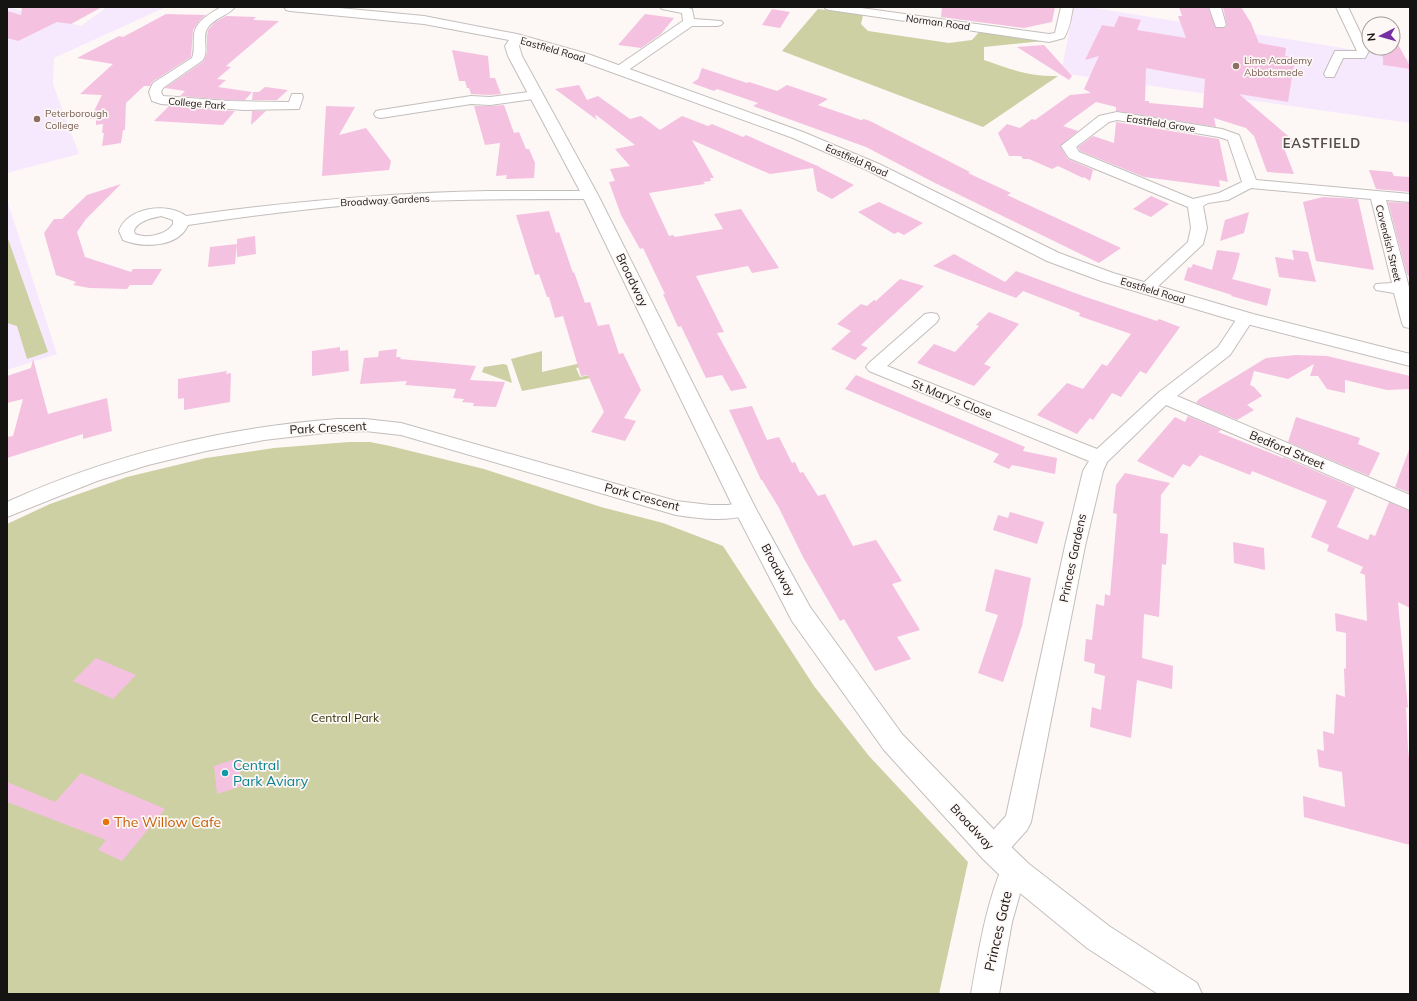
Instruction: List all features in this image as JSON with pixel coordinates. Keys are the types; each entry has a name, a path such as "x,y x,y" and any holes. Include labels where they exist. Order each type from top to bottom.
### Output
{"street":[{"name":"College Park","path":"229,7 206,22 200,31 201,54 197,60 158,86 154,92 157,98 161,100 234,106 296,105"},
{"name":"Eastfield Road","path":"290,7 424,20 517,38 547,46 620,70 798,135 873,167 1053,257 1107,277 1246,318 1410,360"},
{"path":"666,7 688,11 689,22"},
{"name":"Norman Road","path":"830,7 1052,38 1060,35 1063,29 1067,7"},
{"path":"907,18 914,7"},
{"path":"1215,7 1220,25"},
{"path":"1330,74 1339,54 1361,55 1363,51 1342,7"},
{"path":"620,70 689,22 717,23"},
{"name":"Broadway","path":"517,38 512,46 516,56 590,195 745,509 801,614 893,742 993,849 1014,869 1098,937 1186,994"},
{"path":"381,114 471,100 490,101 536,95"},
{"name":"Eastfield Grove","path":"1195,205 1074,155 1068,146 1104,119 1117,116 1222,133 1234,138 1250,184"},
{"path":"1146,289 1195,244 1199,228 1195,205 1200,200 1227,196 1242,186 1250,184 1377,195"},
{"name":"Broadway Gardens","path":"182,221 318,204 408,198 492,194 590,195"},
{"name":"Cavendish Street","path":"1410,198 1377,195 1410,323"},
{"path":"1382,287 1400,288"},
{"name":"St Mary's Close","path":"931,318 875,367 1100,458"},
{"name":"Princes Gardens","path":"993,849 1018,822 1075,546 1093,471 1100,458 1164,397 1224,351 1246,318"},
{"name":"Bedford Street","path":"1164,397 1410,503"},
{"name":"Park Crescent","path":"7,510 42,493 130,463 208,444 279,431 354,425 401,429 676,508 705,512 733,513 745,509"},
{"name":"Princes Gate","path":"984,994 998,922 1014,869"}],"shaded area":[{"name":"Peterborough College","path":"7,7 81,26 107,7 166,7 54,58 53,84 79,154 7,173"},
{"name":"Lime Academy Abbotsmede","path":"1074,7 1089,7 1361,51 1361,56 1391,56 1410,59 1410,123 1061,73"},
{"path":"7,200 57,354 7,370"}],"green space":[{"path":"818,9 863,15 861,24 868,31 949,43 972,40 979,32 1043,41 984,47 984,60 1029,74 1058,76 983,127 782,51"},
{"path":"7,236 48,352 27,359 17,326 7,323"},
{"path":"542,351 542,372 603,358 604,362 576,368 580,377 594,374 596,377 522,391 511,359"},
{"path":"503,364 507,365 512,383 482,372 484,367"},
{"name":"Central Park","path":"349,442 370,442 390,446 484,469 601,507 663,523 723,546 814,686 869,756 968,862 939,994 7,994 7,524 50,504 127,477 206,458 274,448"}],"building":[{"path":"22,7 102,7 71,24 57,22 18,41 7,38 7,11 21,15"},
{"path":"942,7 1055,7 1052,22 1024,28 941,17"},
{"path":"1179,7 1208,7 1216,28 1224,28 1227,26 1223,7 1241,7 1251,23 1259,43 1286,48 1285,56 1295,58 1288,102 1239,94 1295,142 1282,143 1294,174 1267,172 1254,136 1246,128 1214,118 1216,127 1116,111 1116,107 1096,102 1063,126 1078,131 1060,146 1068,159 1096,171 1093,170 1090,181 1058,166 1052,169 1029,159 1023,159 1021,156 1009,156 998,133 1007,124 1020,128 1032,119 1035,120 1070,95 1091,93 1084,89 1099,56 1085,60 1102,25 1114,27 1119,16 1141,20 1137,30 1186,38 1178,16 1182,16","holes":["1146,68 1205,79 1203,108 1149,103 1149,101 1145,101"]},
{"path":"772,9 790,12 780,28 762,25"},
{"path":"166,14 206,15 199,21 193,30 191,57 152,82 150,86 144,86 126,103 125,130 123,130 121,143 102,146 104,133 102,133 103,124 96,125 96,119 90,119 102,95 80,94 113,64 77,58 119,36 123,37"},
{"path":"645,14 674,18 661,34 641,48 618,45"},
{"path":"226,16 256,17 253,20 279,21 226,66 231,67 217,79 226,80 218,87 252,92 245,100 228,100 180,96 185,91 165,88 204,61 207,52 208,30 214,23"},
{"path":"1044,45 1072,76 1069,80 1017,47"},
{"path":"452,50 488,56 490,78 495,78 501,94 471,94 465,81 459,81"},
{"path":"1401,50 1410,66 1410,69 1383,65 1382,56 1401,56"},
{"path":"702,68 777,91 787,85 828,99 818,105 861,120 864,119 870,121 970,172 968,173 1011,193 1007,195 1121,248 1099,263 933,182 866,147 753,106 758,103 717,89 714,91 692,83 698,79"},
{"path":"579,85 587,100 598,96 630,119 641,116 660,130 682,116 708,126 712,124 743,137 746,135 820,167 854,185 832,199 817,191 813,168 770,174 692,140 714,178 710,178 711,181 703,182 705,184 649,193 669,236 673,235 675,237 723,229 714,214 741,209 779,268 752,273 748,266 696,276 724,332 717,333 747,388 731,391 722,375 706,378 681,326 678,327 663,294 665,294 643,248 640,249 621,215 609,182 615,181 610,169 630,166 615,149 635,145 596,115 597,120 555,89"},
{"path":"265,87 288,90 277,100 252,100 253,92 259,92"},
{"path":"504,105 514,133 519,132 526,149 529,149 535,163 534,178 506,179 507,175 496,176 500,143 485,145 474,106"},
{"path":"169,106 235,111 223,125 154,121"},
{"path":"326,106 355,107 339,135 366,128 391,161 389,170 322,176"},
{"path":"252,111 266,111 251,125"},
{"path":"1116,122 1219,139 1228,182 1219,180 1220,187 1144,177 1080,151 1078,147 1093,136 1114,143"},
{"path":"1369,170 1392,172 1394,176 1410,177 1410,192 1376,189"},
{"path":"121,184 86,219 77,232 85,257 131,272 133,269 162,269 152,285 130,285 127,289 90,288 73,285 76,282 56,275 44,233 54,219 62,219 87,195"},
{"path":"1151,196 1169,204 1151,217 1133,209"},
{"path":"1323,197 1358,199 1374,270 1316,261 1303,202"},
{"path":"879,202 923,223 904,235 898,232 894,234 858,212"},
{"path":"1388,202 1410,203 1410,276 1408,276 1406,271"},
{"path":"549,211 556,233 559,232 585,303 590,302 598,326 609,324 619,354 623,353 641,390 624,418 636,421 625,441 591,432 604,412 588,375 581,376 563,316 555,318 549,297 547,297 539,274 535,275 516,215"},
{"path":"1249,212 1244,233 1220,241 1225,220"},
{"path":"255,236 256,254 237,257 237,239"},
{"path":"237,244 235,264 208,267 210,247"},
{"path":"1217,250 1240,253 1232,279 1271,289 1267,306 1231,296 1232,295 1184,280 1188,267 1191,268 1193,264 1212,270"},
{"path":"1292,250 1308,252 1316,282 1279,277 1275,257 1294,260"},
{"path":"954,254 1005,282 1016,271 1083,296 1157,321 1159,319 1180,327 1146,374 1140,371 1121,397 1112,393 1093,420 1090,418 1077,434 1037,415 1067,383 1083,389 1102,364 1107,366 1131,334 1079,316 1080,313 1023,291 1016,298 933,266"},
{"path":"900,279 924,286 861,345 868,348 855,360 831,349 851,331 837,324 861,304 867,306 874,300 876,301"},
{"path":"989,312 1019,324 984,364 991,367 974,386 917,363 934,344 955,352 979,326 976,325"},
{"path":"340,347 340,351 348,350 349,371 312,376 312,351"},
{"path":"397,349 396,357 401,357 400,359 476,366 470,380 505,382 496,407 473,406 474,403 462,402 464,399 453,398 456,389 405,385 407,381 360,384 364,358 378,357 379,351"},
{"path":"1296,355 1327,356 1410,376 1410,389 1387,390 1345,380 1345,393 1327,389 1318,376 1310,376 1314,364 1288,379 1254,371 1250,385 1254,387 1262,396 1247,405 1254,410 1237,420 1196,403 1199,399 1266,358"},
{"path":"33,359 48,414 107,398 112,431 83,439 83,434 7,458 7,437 13,436 23,399 7,403 7,376 31,368"},
{"path":"227,371 226,374 231,373 230,402 184,410 184,398 178,399 178,379"},
{"path":"856,375 1025,447 1023,451 1057,458 1055,474 1012,465 1009,469 993,462 999,454 845,389"},
{"path":"752,406 767,440 779,437 792,463 795,462 800,473 803,472 818,496 825,494 853,546 876,540 902,581 892,584 920,630 897,637 911,659 875,671 844,619 840,621 803,557 779,508 761,480 729,410"},
{"path":"1188,416 1221,430 1218,432 1283,457 1355,488 1337,527 1368,540 1370,534 1375,536 1389,502 1410,511 1410,608 1398,602 1408,708 1406,707 1410,766 1410,845 1304,817 1303,796 1345,807 1342,772 1319,767 1317,749 1324,751 1323,731 1334,734 1336,694 1345,697 1344,668 1346,669 1346,633 1336,631 1335,613 1367,621 1365,575 1360,573 1363,567 1327,551 1329,545 1311,537 1327,501 1252,471 1250,475 1200,455 1190,467 1183,464 1173,478 1137,461 1175,417 1185,422"},
{"path":"1296,417 1360,438 1358,444 1380,453 1369,476 1288,442"},
{"path":"1409,450 1410,451 1410,493 1395,487"},
{"path":"1125,473 1170,483 1161,495 1160,533 1168,534 1166,565 1162,564 1159,617 1144,614 1142,658 1173,666 1172,689 1137,680 1131,738 1090,727 1092,707 1101,710 1105,676 1094,673 1095,664 1084,661 1086,639 1092,640 1096,604 1104,606 1105,594 1110,596 1117,514 1113,513 1116,485"},
{"path":"1010,512 1044,522 1037,544 993,530 998,515 1008,518"},
{"path":"1233,542 1264,548 1265,570 1234,563"},
{"path":"995,569 1031,578 1022,626 1003,682 978,673 998,615 985,611"},
{"path":"96,658 136,675 113,699 73,681"},
{"name":"Central Park Aviary","path":"238,758 242,786 217,794 214,766"},
{"name":"The Willow Cafe","path":"81,773 165,809 122,861 98,850 106,840 7,802 7,782 55,802"}],"place":[{"name":"Lime Academy Abbotsmede","path":"1236,66"},
{"name":"Peterborough College","path":"37,119"},
{"name":"Central Park Aviary","path":"225,773"},
{"name":"The Willow Cafe","path":"106,822"}],"district":[{"name":"EASTFIELD","path":"1322,143"}]}
